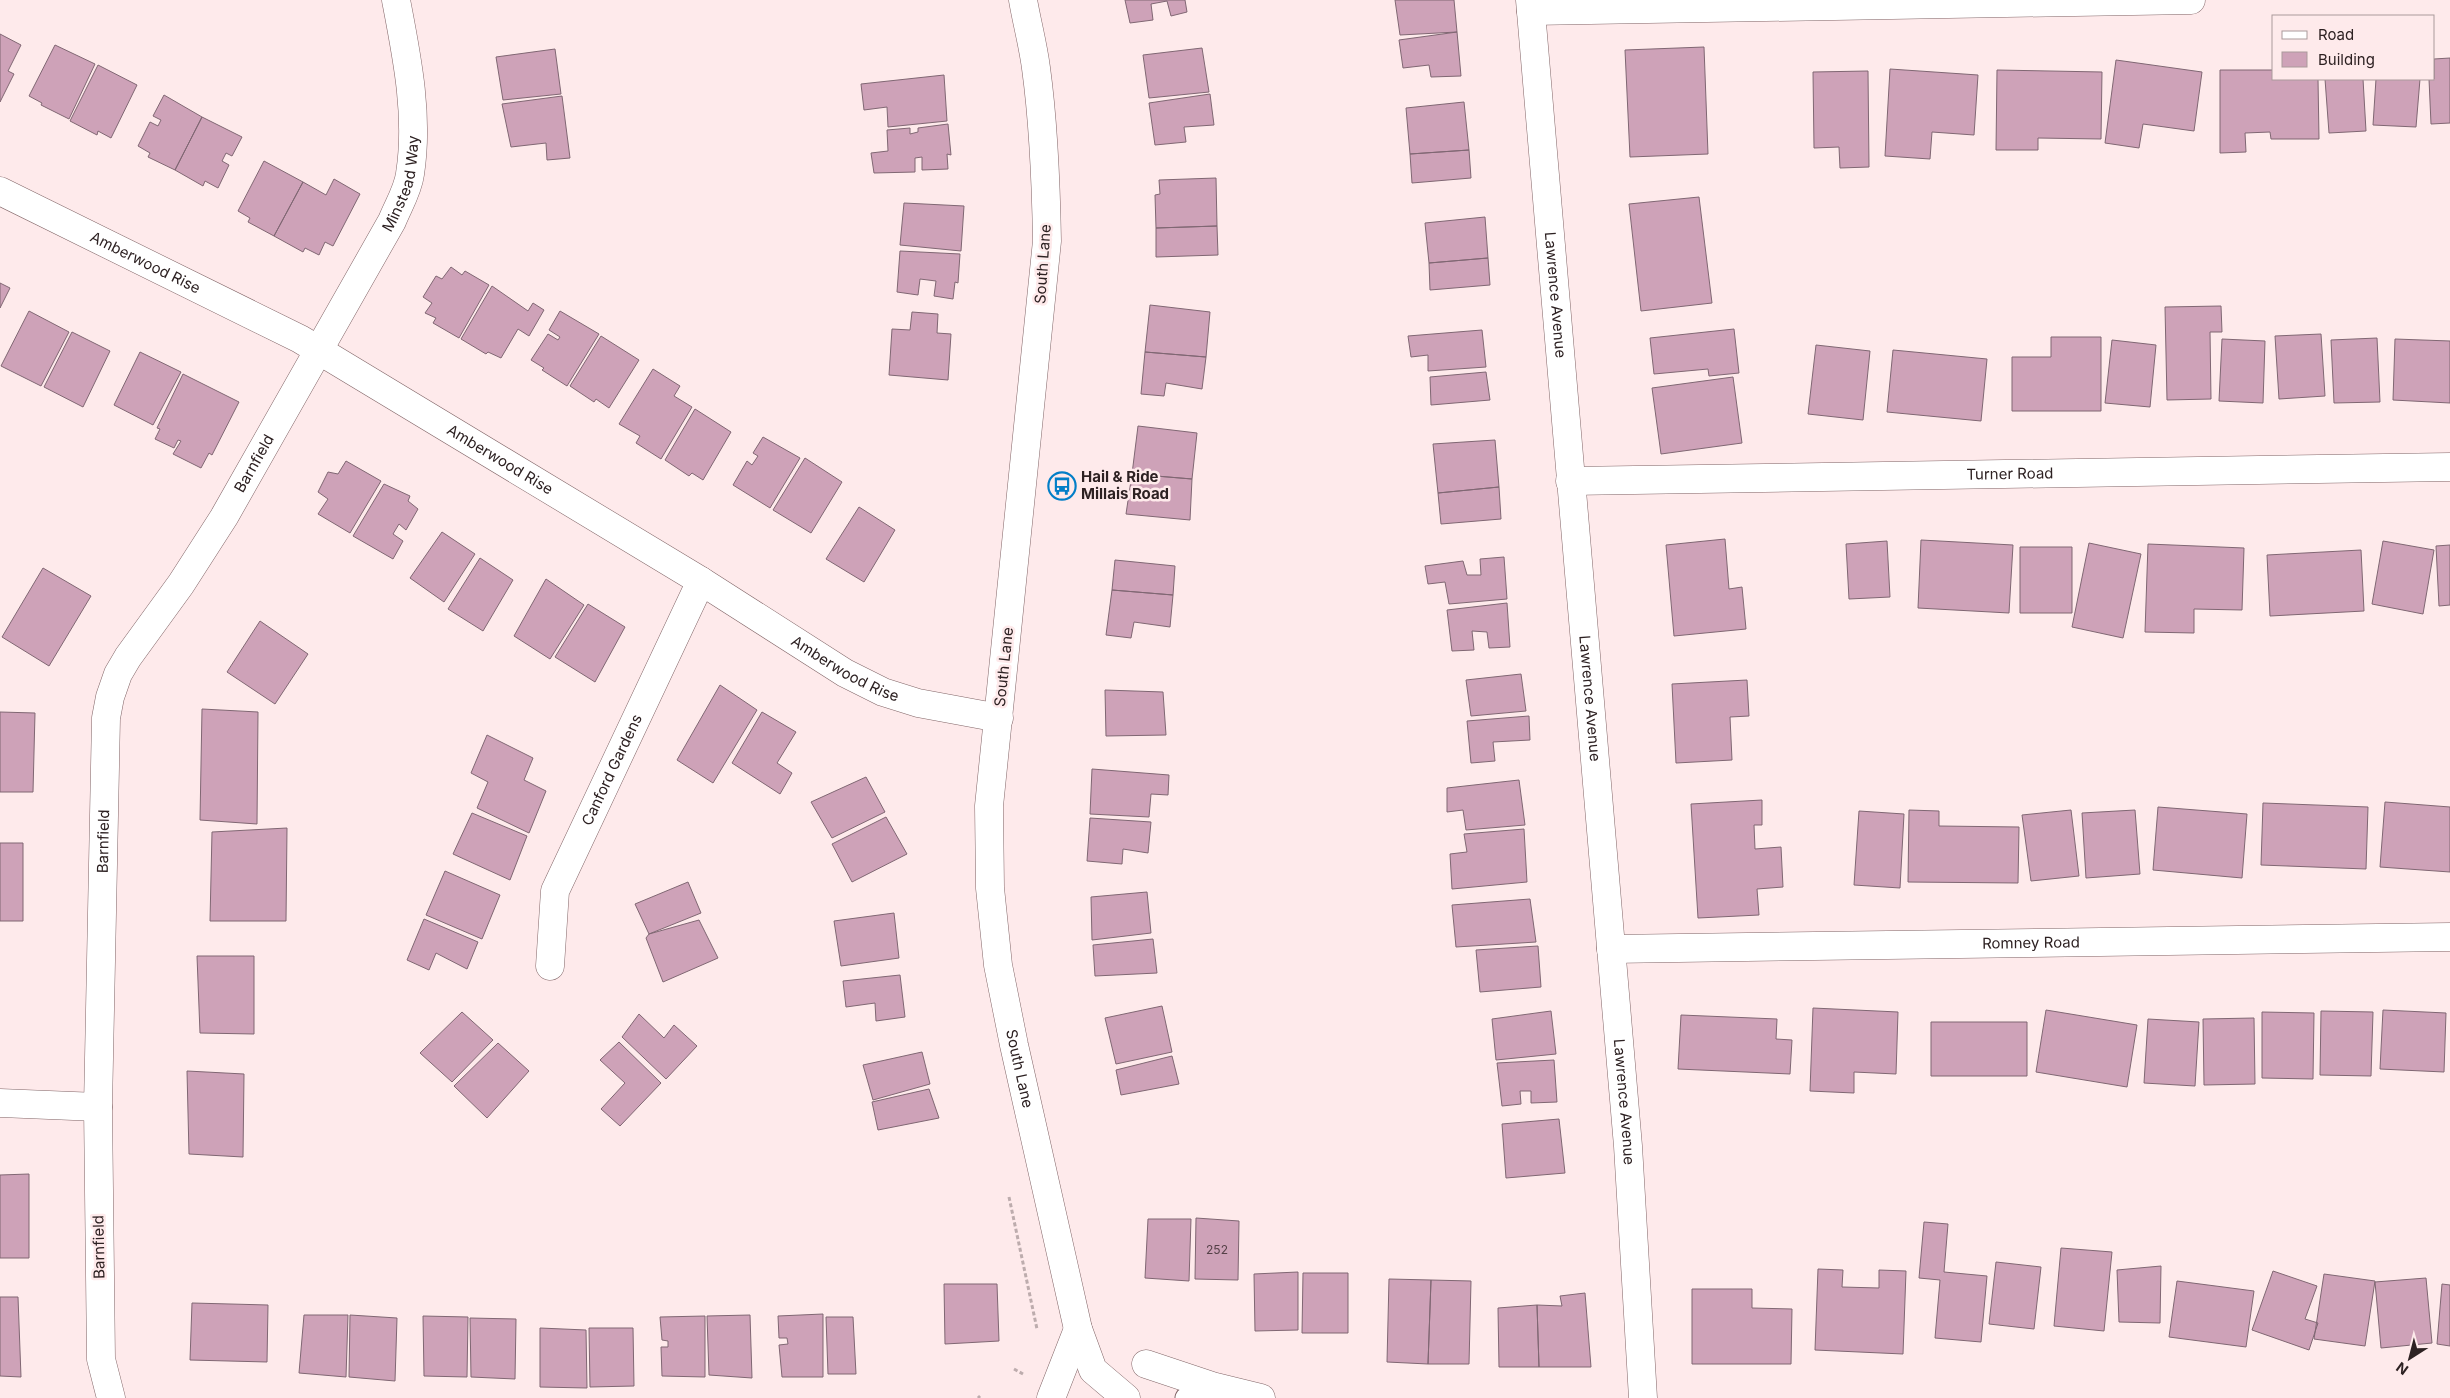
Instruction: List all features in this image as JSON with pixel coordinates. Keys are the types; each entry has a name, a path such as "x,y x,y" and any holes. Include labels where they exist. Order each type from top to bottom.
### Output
{"street":[{"name":"Minstead Way","path":"318,350 392,221 410,176 412,112 408,64 396,0"},
{"name":"South Lane","path":"1023,0 1036,66 1041,113 1045,160 1047,241 989,806 990,888 998,965 1014,1045 1078,1329 1093,1370 1126,1398"},
{"path":"1530,6 2191,0"},
{"name":"Lawrence Avenue","path":"1530,6 1628,1146 1643,1398"},
{"name":"Amberwood Rise","path":"0,191 318,350 701,581 845,673 883,692 918,703 999,718"},
{"name":"Barnfield","path":"110,1395 100,1359 98,1107 106,718 110,697 118,674 128,657 181,584 224,518 318,350"},
{"name":"Turner Road","path":"1570,481 2450,467"},
{"name":"Canford Gardens","path":"550,966 555,891 701,581"},
{"name":"Romney Road","path":"1611,949 2450,937"},
{"path":"0,1103 98,1107"},
{"path":"1051,1398 1078,1329"},
{"path":"1146,1364 1212,1386 1261,1398"}],"lane":[{"path":"1186,1398 1212,1386"}],"path":[{"path":"1008,1190 1037,1329"}],"building":[{"path":"1125,0 1185,0 1187,12 1171,16 1167,1 1151,4 1153,20 1130,23"},
{"path":"1395,0 1454,0 1457,32 1400,35"},
{"path":"1457,32 1461,76 1431,77 1429,65 1403,68 1399,40"},
{"path":"0,34 21,45 8,71 14,74 0,102"},
{"path":"55,45 95,64 69,119 41,105 42,103 29,96"},
{"path":"1704,47 1708,154 1630,157 1625,50"},
{"path":"1202,48 1209,92 1149,98 1143,55"},
{"path":"555,49 561,94 503,100 496,57"},
{"path":"2450,58 2450,123 2431,124 2429,80 2435,80 2435,59"},
{"path":"2116,60 2202,72 2194,131 2143,124 2139,148 2105,143"},
{"path":"98,65 137,85 111,138 98,131 97,135 70,121"},
{"path":"1890,69 1978,75 1974,135 1932,132 1930,159 1885,156"},
{"path":"1997,70 2102,72 2101,139 2038,138 2038,150 1996,150"},
{"path":"2220,70 2272,70 2272,80 2318,80 2319,139 2271,139 2270,132 2245,133 2246,152 2220,153"},
{"path":"1868,71 1869,167 1840,168 1839,147 1814,148 1813,72"},
{"path":"944,75 947,121 888,127 887,107 864,110 861,84"},
{"path":"2325,80 2363,80 2366,131 2329,133"},
{"path":"2376,80 2420,80 2416,127 2373,125"},
{"path":"1210,94 1214,125 1184,127 1186,142 1155,145 1149,103"},
{"path":"164,95 202,117 175,170 148,157 150,153 138,146 150,122 158,126 161,120 153,116"},
{"path":"562,96 570,158 547,160 546,143 511,147 502,104"},
{"path":"1464,102 1469,150 1410,154 1406,108"},
{"path":"202,117 242,137 232,156 226,153 222,161 229,165 218,188 205,181 203,186 175,170"},
{"path":"948,124 951,155 947,154 948,169 922,170 922,157 915,158 915,172 874,173 871,153 888,151 887,130 910,128 910,134 918,132 918,128"},
{"path":"1469,150 1471,178 1412,183 1410,154"},
{"path":"264,161 303,182 274,236 248,222 250,218 238,211"},
{"path":"1216,178 1217,226 1156,228 1155,195 1160,194 1159,180"},
{"path":"334,179 360,194 333,246 325,242 319,255 305,248 303,252 274,236 303,182 326,195"},
{"path":"1699,197 1712,303 1641,311 1629,204"},
{"path":"904,203 964,206 961,251 900,245"},
{"path":"1485,217 1488,258 1429,263 1425,223"},
{"path":"1217,226 1218,255 1156,257 1156,228"},
{"path":"900,251 960,254 958,283 955,282 953,299 934,296 936,281 920,279 918,295 897,292"},
{"path":"1488,258 1490,285 1430,290 1429,263"},
{"path":"451,267 462,275 465,271 489,285 459,338 433,323 436,318 425,313 432,303 423,297 436,276 442,279"},
{"path":"0,283 10,288 0,308"},
{"path":"492,286 528,311 533,303 544,310 529,336 518,329 501,358 488,352 486,354 461,339"},
{"path":"1150,305 1210,312 1206,357 1145,352"},
{"path":"2221,306 2222,332 2210,332 2211,399 2167,400 2165,307"},
{"path":"29,311 69,332 41,386 1,366"},
{"path":"560,311 599,334 567,386 542,370 544,368 531,360 548,334 558,340 560,337 549,330"},
{"path":"912,312 938,314 937,333 951,334 948,380 889,375 892,329 910,330"},
{"path":"1734,329 1739,373 1709,376 1708,369 1654,374 1650,338"},
{"path":"1482,330 1486,367 1428,371 1428,355 1411,357 1408,336"},
{"path":"72,332 110,351 83,407 44,387"},
{"path":"2321,334 2325,396 2279,399 2275,336"},
{"path":"601,336 639,360 609,408 596,399 594,402 570,386"},
{"path":"2051,337 2101,337 2101,411 2012,411 2012,357 2051,357"},
{"path":"2377,338 2380,402 2334,403 2331,340"},
{"path":"2222,339 2265,341 2263,403 2219,401"},
{"path":"2395,339 2450,341 2450,403 2393,400"},
{"path":"2112,340 2156,345 2150,407 2105,403"},
{"path":"1816,345 1870,351 1863,420 1808,414"},
{"path":"1893,350 1987,359 1981,421 1887,412"},
{"path":"140,352 181,372 153,425 114,405"},
{"path":"1145,352 1206,357 1202,389 1166,383 1164,396 1141,394"},
{"path":"653,369 680,386 674,396 692,407 661,459 636,443 640,436 619,424"},
{"path":"1486,372 1490,400 1431,405 1430,377"},
{"path":"183,374 239,402 212,455 209,453 201,468 173,454 181,441 178,440 174,448 155,439 160,429 157,428"},
{"path":"1733,377 1742,443 1661,454 1652,388"},
{"path":"695,409 731,432 703,480 692,473 689,476 665,460"},
{"path":"1138,426 1197,433 1192,479 1132,474"},
{"path":"763,437 800,458 770,508 733,485 747,461 752,465 758,456 753,453"},
{"path":"1495,440 1499,487 1438,493 1433,444"},
{"path":"805,458 842,482 811,533 773,510"},
{"path":"346,461 381,481 350,533 318,514 328,499 318,492 328,472 338,474"},
{"path":"1132,474 1192,479 1190,520 1126,514"},
{"path":"384,484 410,496 408,501 418,509 406,530 399,524 393,534 403,541 393,559 353,536"},
{"path":"1499,487 1501,519 1441,524 1438,493"},
{"path":"859,507 895,530 864,582 826,559"},
{"path":"442,532 475,554 444,602 410,578"},
{"path":"1725,539 1729,589 1742,587 1746,629 1674,636 1666,545"},
{"path":"1921,540 2013,545 2009,613 1918,608"},
{"path":"1887,541 1890,597 1849,599 1846,544"},
{"path":"2383,541 2434,550 2423,614 2372,604"},
{"path":"2089,543 2141,554 2123,638 2072,627"},
{"path":"2148,544 2244,548 2242,610 2194,609 2194,633 2145,632"},
{"path":"2450,545 2450,605 2439,606 2436,546"},
{"path":"2020,547 2072,547 2072,613 2020,613"},
{"path":"2361,550 2364,611 2270,616 2267,555"},
{"path":"1504,557 1507,599 1449,604 1445,582 1428,584 1425,566 1463,561 1467,575 1481,575 1480,559"},
{"path":"480,558 513,580 483,631 448,609"},
{"path":"1115,560 1175,566 1173,595 1112,590"},
{"path":"43,568 91,596 49,666 2,637"},
{"path":"546,579 584,605 550,659 514,636"},
{"path":"1112,590 1173,595 1170,627 1134,622 1131,638 1106,635"},
{"path":"1507,603 1510,647 1489,648 1487,632 1472,631 1474,650 1452,651 1447,610"},
{"path":"588,604 625,627 595,682 555,657"},
{"path":"260,621 308,654 275,704 227,672"},
{"path":"1521,674 1526,711 1471,716 1466,680"},
{"path":"1747,680 1749,716 1730,717 1732,760 1676,763 1672,684"},
{"path":"720,685 757,710 713,783 677,760"},
{"path":"1105,690 1163,692 1166,735 1106,736"},
{"path":"202,709 258,712 257,824 200,820"},
{"path":"0,712 35,713 33,792 0,792"},
{"path":"762,712 796,732 777,763 792,773 780,794 732,763"},
{"path":"1529,716 1530,740 1493,742 1495,761 1471,763 1467,721"},
{"path":"487,735 533,758 524,780 546,791 529,833 477,808 488,782 471,773"},
{"path":"1092,769 1169,775 1168,795 1151,794 1149,817 1090,814"},
{"path":"866,777 885,812 832,838 811,802"},
{"path":"1519,780 1525,825 1466,830 1463,810 1447,812 1447,788"},
{"path":"1762,800 1762,825 1754,825 1755,849 1781,847 1783,887 1757,889 1759,915 1698,918 1691,804"},
{"path":"2385,802 2450,807 2450,872 2380,867"},
{"path":"2263,803 2368,807 2366,869 2261,865"},
{"path":"2158,807 2247,814 2242,878 2153,870"},
{"path":"1909,810 1939,811 1939,826 2019,827 2018,883 1908,882"},
{"path":"2071,810 2079,876 2031,881 2022,815"},
{"path":"2135,810 2140,874 2086,878 2082,813"},
{"path":"1859,811 1904,814 1900,888 1854,885"},
{"path":"472,813 527,836 510,880 453,854"},
{"path":"886,817 907,854 852,882 832,844"},
{"path":"1090,818 1151,822 1148,853 1123,849 1122,864 1087,861"},
{"path":"287,828 286,921 210,921 212,832"},
{"path":"1524,829 1527,882 1452,889 1450,854 1467,852 1464,834"},
{"path":"0,843 23,843 23,921 0,921"},
{"path":"445,871 500,895 482,939 426,915"},
{"path":"688,882 701,913 649,934 635,904"},
{"path":"1147,892 1151,933 1092,940 1091,897"},
{"path":"1530,899 1536,942 1456,947 1452,905"},
{"path":"894,913 899,958 841,966 834,921"},
{"path":"424,919 478,942 467,969 436,953 429,970 407,960"},
{"path":"699,920 718,958 663,982 646,938 649,934"},
{"path":"1153,939 1157,973 1095,976 1093,945"},
{"path":"1538,946 1541,987 1480,992 1476,950"},
{"path":"197,956 254,956 254,1034 200,1033"},
{"path":"900,975 905,1017 876,1021 875,1003 846,1007 843,981"},
{"path":"1162,1006 1172,1052 1116,1064 1105,1018"},
{"path":"1813,1008 1898,1012 1896,1074 1854,1072 1854,1093 1810,1091"},
{"path":"2046,1010 2137,1025 2127,1087 2036,1072"},
{"path":"2383,1010 2446,1013 2444,1072 2380,1069"},
{"path":"1551,1011 1556,1054 1496,1060 1492,1019"},
{"path":"2321,1011 2373,1012 2371,1076 2320,1075"},
{"path":"462,1012 493,1040 452,1082 420,1053"},
{"path":"2262,1012 2314,1013 2313,1079 2262,1078"},
{"path":"639,1014 664,1038 674,1025 697,1046 666,1079 622,1037"},
{"path":"1681,1015 1777,1019 1776,1039 1792,1040 1790,1074 1678,1069"},
{"path":"2254,1018 2255,1084 2204,1085 2203,1019"},
{"path":"2148,1019 2199,1022 2195,1086 2144,1083"},
{"path":"1931,1022 2027,1022 2027,1076 1931,1076"},
{"path":"619,1042 661,1083 620,1126 601,1109 625,1083 600,1060"},
{"path":"498,1043 529,1071 487,1118 454,1086"},
{"path":"922,1052 930,1084 873,1100 863,1065"},
{"path":"1172,1056 1179,1084 1121,1095 1116,1070"},
{"path":"1554,1060 1557,1102 1531,1103 1531,1091 1520,1091 1521,1104 1502,1106 1497,1063"},
{"path":"187,1071 244,1074 243,1157 189,1154"},
{"path":"929,1089 939,1118 878,1130 872,1102"},
{"path":"1559,1119 1565,1173 1506,1178 1502,1124"},
{"path":"29,1174 29,1258 0,1258 0,1175"},
{"path":"1196,1218 1239,1221 1238,1280 1195,1279"},
{"path":"1148,1219 1191,1219 1189,1281 1145,1278"},
{"path":"1924,1222 1948,1224 1944,1272 1987,1276 1981,1342 1935,1338 1940,1280 1919,1278"},
{"path":"2061,1248 2112,1252 2104,1331 2054,1326"},
{"path":"1996,1262 2041,1267 2034,1329 1989,1324"},
{"path":"2161,1266 2160,1323 2119,1322 2117,1270"},
{"path":"1818,1269 1843,1270 1842,1287 1879,1288 1879,1270 1906,1271 1903,1354 1815,1350"},
{"path":"2273,1271 2317,1286 2305,1319 2318,1323 2309,1350 2252,1330"},
{"path":"1298,1272 1298,1330 1255,1331 1254,1274"},
{"path":"1303,1273 1348,1273 1348,1333 1302,1333"},
{"path":"2324,1274 2375,1281 2365,1346 2314,1339"},
{"path":"2426,1278 2432,1343 2381,1348 2375,1282"},
{"path":"1389,1279 1431,1280 1428,1364 1387,1362"},
{"path":"1431,1280 1471,1281 1469,1364 1428,1364"},
{"path":"2177,1281 2254,1291 2246,1347 2169,1337"},
{"path":"944,1284 997,1284 999,1341 945,1344"},
{"path":"2442,1284 2450,1285 2450,1346 2437,1344"},
{"path":"1692,1289 1752,1289 1752,1308 1792,1309 1791,1364 1692,1364"},
{"path":"1585,1293 1591,1367 1539,1367 1537,1305 1562,1306 1560,1296"},
{"path":"0,1297 18,1297 21,1377 0,1376"},
{"path":"192,1303 268,1305 267,1362 190,1360"},
{"path":"1537,1305 1539,1367 1499,1367 1498,1308"},
{"path":"823,1314 823,1377 782,1377 779,1345 788,1344 787,1338 779,1338 778,1316"},
{"path":"304,1315 348,1315 346,1377 299,1373"},
{"path":"350,1315 397,1318 395,1381 349,1377"},
{"path":"750,1315 752,1378 709,1375 707,1316"},
{"path":"423,1316 468,1317 467,1377 424,1376"},
{"path":"705,1316 705,1377 662,1376 661,1347 668,1347 668,1341 662,1340 660,1317"},
{"path":"826,1317 853,1317 856,1374 828,1374"},
{"path":"470,1318 516,1319 515,1379 471,1377"},
{"path":"540,1328 586,1330 587,1388 540,1387"},
{"path":"589,1328 633,1328 634,1386 590,1387"}],"place":[{"name":"Hail & Ride Millais Road","path":"1062,486"}]}
